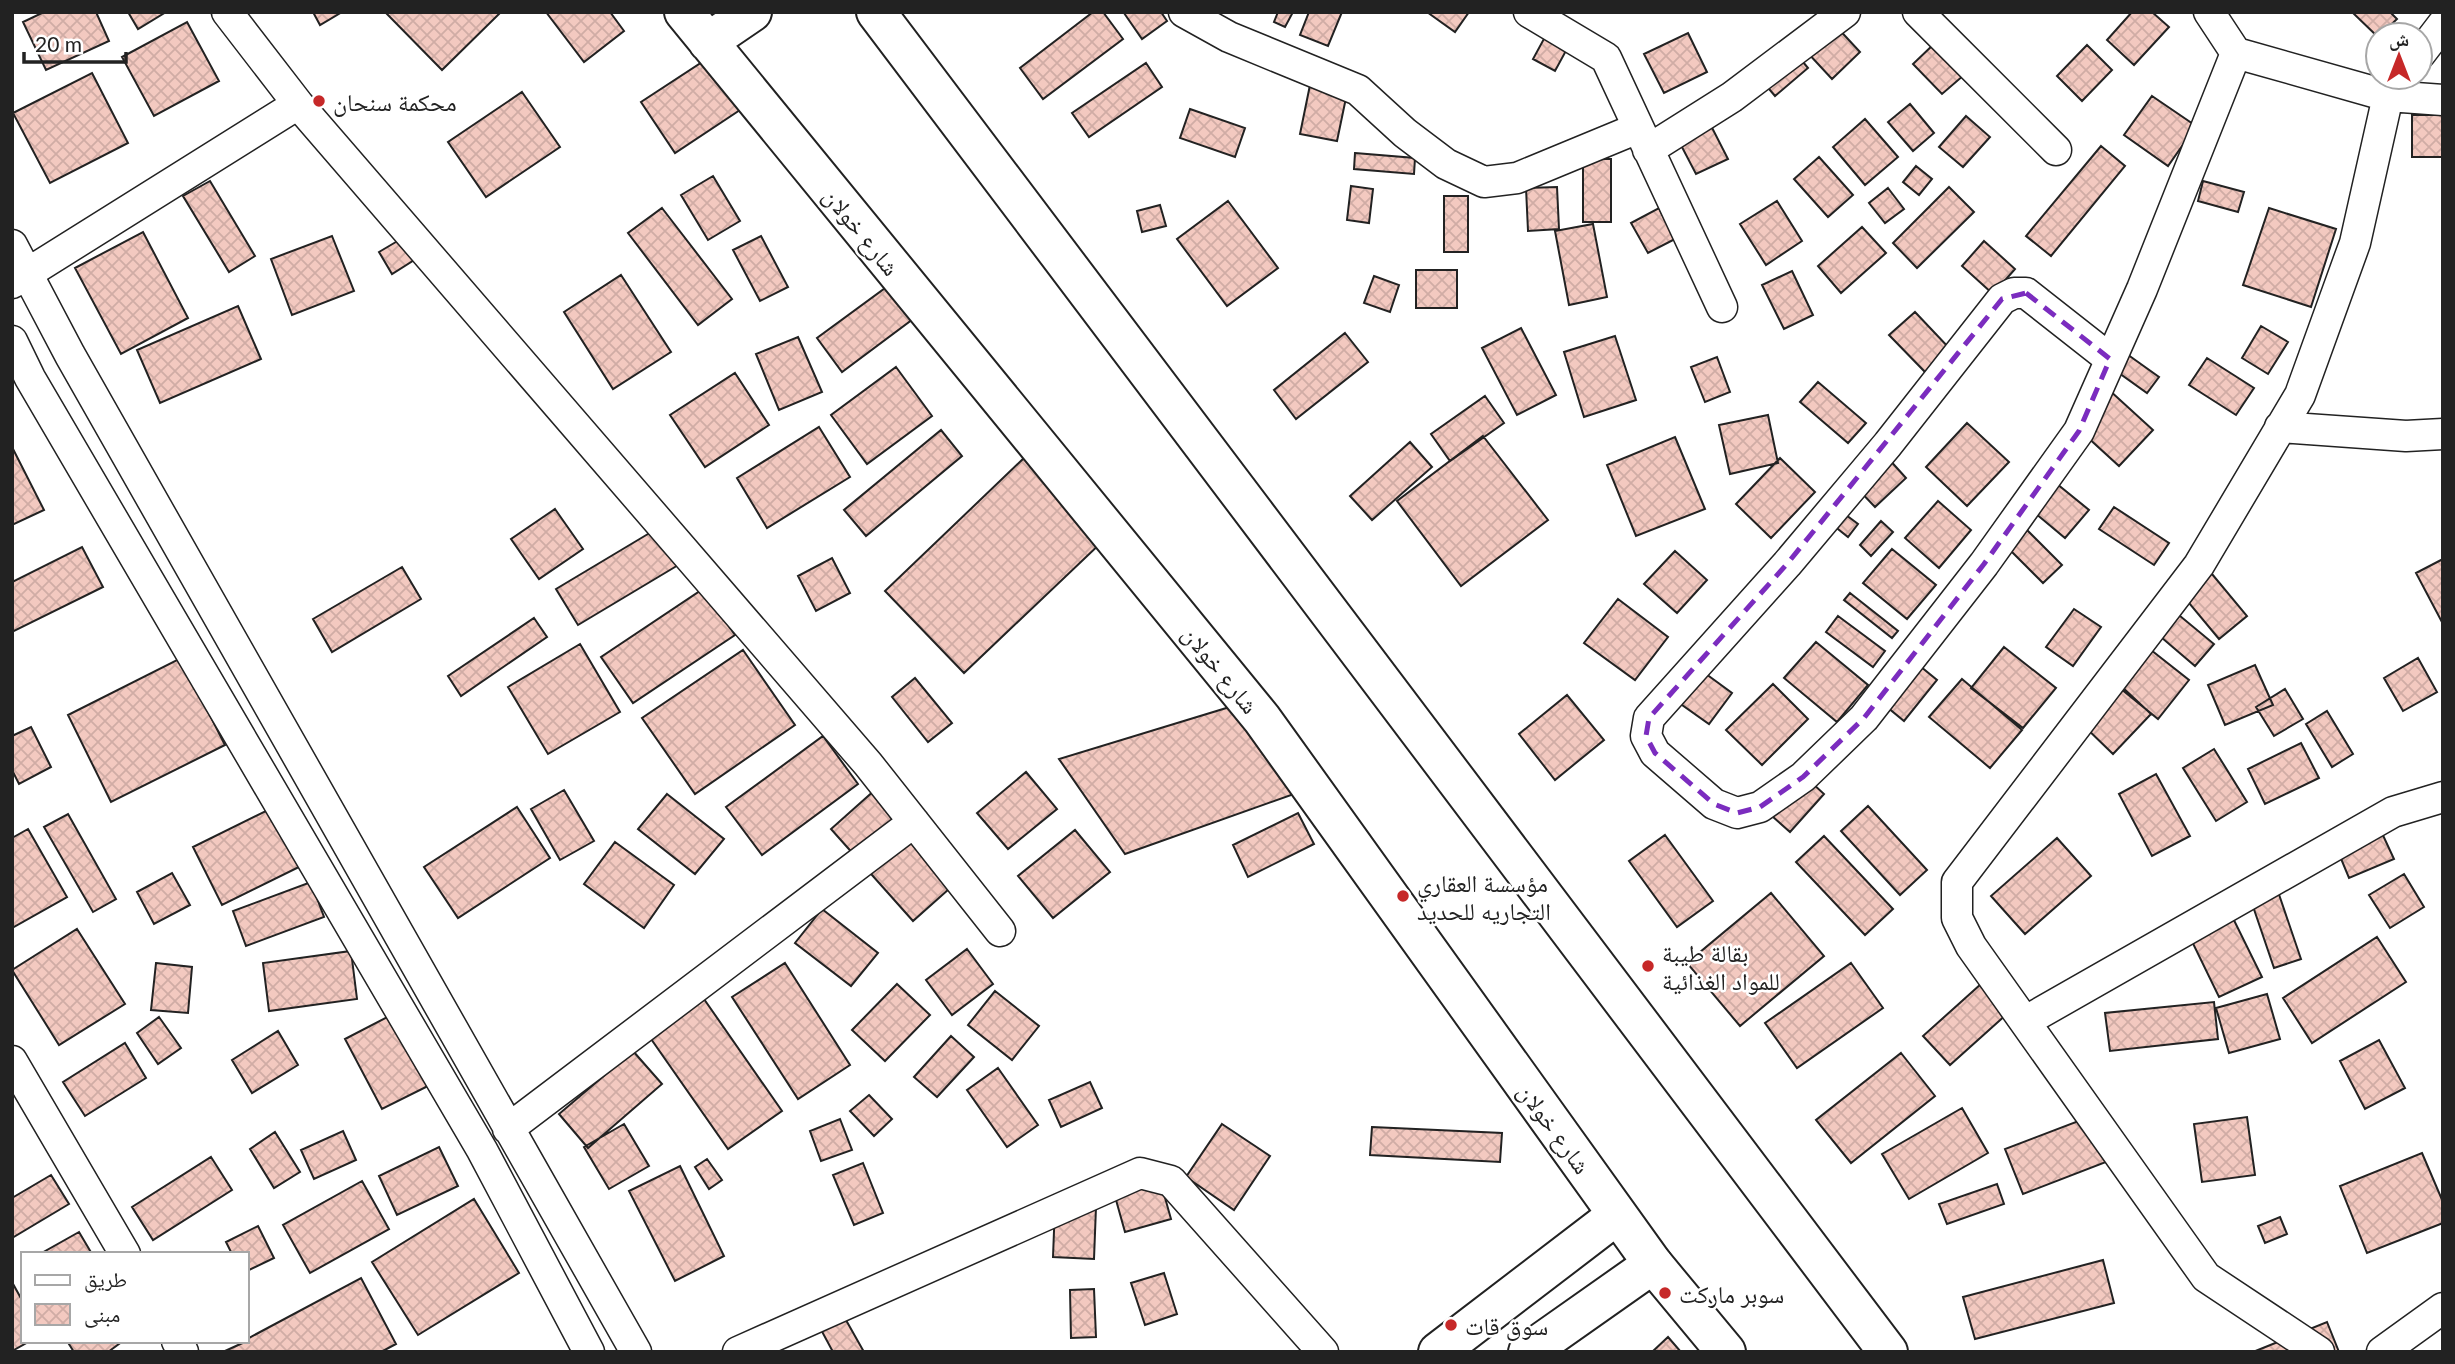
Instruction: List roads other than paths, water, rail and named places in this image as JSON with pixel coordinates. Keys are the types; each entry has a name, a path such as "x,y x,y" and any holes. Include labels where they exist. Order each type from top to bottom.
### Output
{"main road":[{"name":"شارع خولان","path":"684,12 1262,719 1617,1215 1653,1264 1726,1352"},
{"path":"708,43 752,12"},
{"path":"876,12 1888,1352"},
{"path":"1438,1352 1617,1215"},
{"path":"1528,1352 1653,1264"}],"street":[{"path":"227,12 298,104 868,764 1000,931"},
{"path":"1184,12 1229,37 1358,90 1405,133 1446,164 1484,182 1517,178 1643,139 1732,97 1845,12"},
{"path":"1529,12 1606,58 1722,307"},
{"path":"1918,12 2056,150"},
{"path":"2209,12 2236,53 2364,80"},
{"path":"2110,359 2026,293 2014,293 2002,299 1888,444 1804,544 1649,718 1646,736 1655,752 1714,804 1737,813 1760,807 1803,777 1864,718 1983,564 2079,431 2142,289 2236,53"},
{"path":"2319,1352 2206,1277 1972,946 1957,918 1957,882 2199,565 2300,395 2355,243 2394,91"},
{"path":"2410,91 2443,100"},
{"path":"19,278 298,104"},
{"path":"12,245 19,278 70,355 636,1352"},
{"path":"12,341 21,382 482,1150 589,1352"},
{"path":"21,382 70,355"},
{"path":"2280,427 2406,436 2443,434"},
{"path":"2026,1021 2393,812 2443,797"},
{"path":"508,1129 914,822"},
{"path":"17,1080 124,1252"},
{"path":"738,1352 1140,1174 1171,1181 1323,1352"},
{"path":"2382,1352 2443,1308"}],"place":[{"name":"محكمة سنحان","path":"319,101"},
{"name":"مؤسسة العقاري التجاريه للحديد","path":"1403,896"},
{"name":"بقالة طيبة للمواد الغذائية","path":"1648,966"},
{"name":"سوبر ماركت","path":"1665,1293"},
{"name":"سوق قات","path":"1451,1325"}]}
